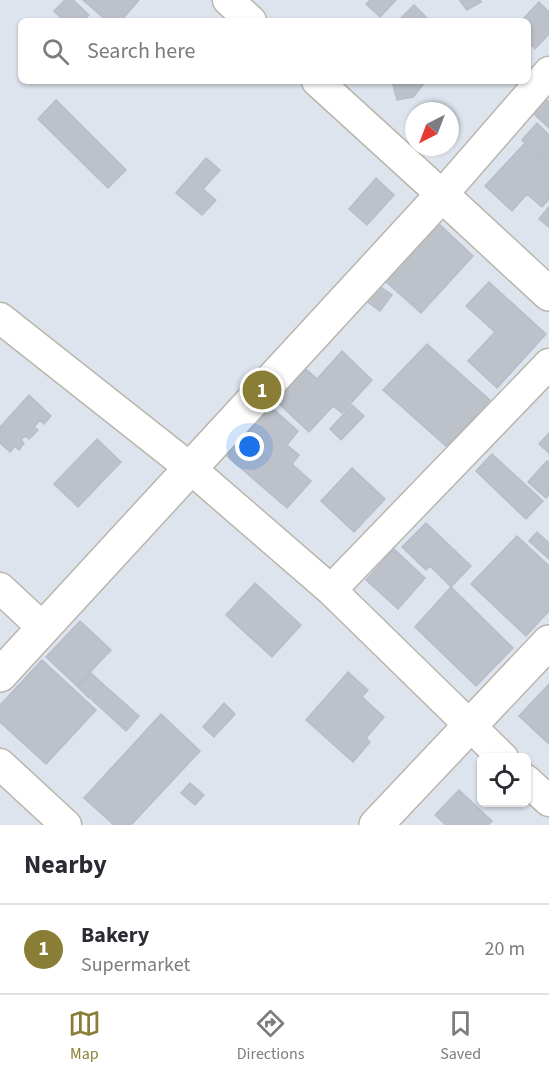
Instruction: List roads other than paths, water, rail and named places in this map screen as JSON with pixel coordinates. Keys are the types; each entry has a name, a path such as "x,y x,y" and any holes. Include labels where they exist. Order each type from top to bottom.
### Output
{"main road":[{"path":"0,675 442,195 549,294"},
{"path":"376,825 549,642"}],"street":[{"path":"228,0 248,18"},
{"path":"320,84 442,195 549,72"},
{"path":"0,318 190,468 331,590 498,753"},
{"path":"331,590 549,364"},
{"path":"0,588 43,628"},
{"path":"0,764 66,825"},
{"path":"531,785 549,801"}],"place":[{"name":"Bakery","path":"262,390"}]}
